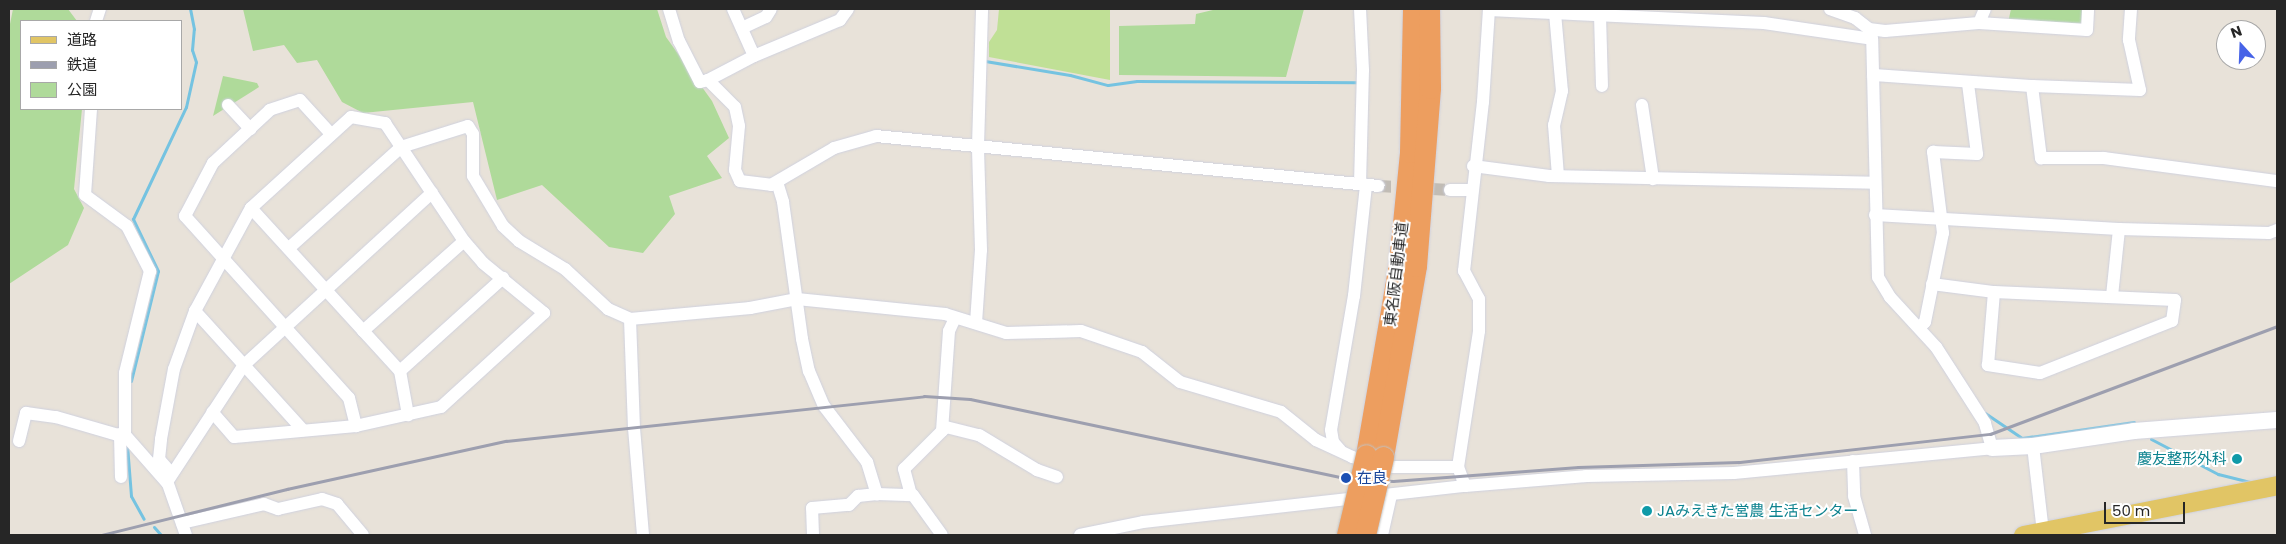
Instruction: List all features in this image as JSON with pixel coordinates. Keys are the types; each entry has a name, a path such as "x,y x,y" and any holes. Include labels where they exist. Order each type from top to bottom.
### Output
{"highway":[{"path":"1402,9 1421,88"},
{"name":"東名阪自動車道","path":"1413,9 1421,88"},
{"name":"東名阪自動車道","path":"1365,535 1421,88 1429,9"},
{"path":"1421,88 1435,9"},
{"name":"東名阪自動車道","path":"1347,535 1374,456"}],"main road":[{"path":"2023,535 2277,485"}],"street":[{"path":"668,9 679,42 700,82 708,80 754,56 840,20 848,9"},
{"path":"734,9 754,56"},
{"path":"742,28 766,17 771,9"},
{"path":"976,323 981,250 978,146 982,9"},
{"path":"1340,450 1333,442 1332,430 1354,296 1368,185 1360,9"},
{"path":"1465,486 1458,467 1479,331 1480,299 1464,270 1473,166 1483,102 1489,9 1764,23 1871,34 1884,31 1979,23 2087,30 2088,9"},
{"path":"1830,9 1855,18 1871,34 1878,277 1890,297 1920,327 1984,423 1992,448"},
{"path":"1979,23 1986,9"},
{"path":"1873,75 1968,84 2140,90 2129,40 2131,9"},
{"path":"1555,13 1562,91 1554,125 1558,176"},
{"path":"1600,15 1602,86"},
{"path":"708,80 735,107 739,126 736,176 748,183 764,185 777,182 834,148 876,136 1368,185"},
{"path":"1920,327 1925,322 1943,233 1933,152 1978,154 1968,84"},
{"path":"2032,86 2041,158 2104,158 2277,181"},
{"path":"331,134 300,100 270,110 213,163 185,216 350,398 356,426"},
{"path":"228,105 250,129"},
{"path":"1642,105 1654,179"},
{"path":"91,110 86,196 127,226 150,271 125,373 125,437 121,477"},
{"path":"212,412 234,437 356,426 441,407 544,313 484,263 464,241 385,123 351,117 251,208 195,311 174,369 159,459 170,479 184,529 264,504 278,509 322,499 337,504 363,535"},
{"path":"289,248 401,147 464,126 470,127 473,176 503,226 519,241 565,269 601,303 630,318 750,308 797,299 945,314 1006,333 1081,331 1125,344 1142,352 1180,382 1211,394 1268,407 1316,440 1352,457 1392,467 1458,467"},
{"path":"1473,166 1558,176 1875,183"},
{"path":"777,182 783,202 804,349 817,392 867,462 877,494"},
{"path":"1450,190 1471,190"},
{"path":"170,479 244,365 432,193"},
{"path":"251,208 400,372 408,414"},
{"path":"1875,215 1942,221 2119,229 2269,234 2277,230"},
{"path":"2112,296 2119,229"},
{"path":"363,331 464,241"},
{"path":"400,372 503,278"},
{"path":"1932,284 1994,292 2175,300 2172,321 2040,373 1988,365 1994,292"},
{"path":"195,311 303,430"},
{"path":"630,318 634,428 643,535"},
{"path":"942,431 949,331 955,318"},
{"path":"19,441 26,413 56,417 125,437 170,479"},
{"path":"1080,535 1144,522 1465,486 1587,476 1734,473 1992,448 2033,446 2134,431 2277,420"},
{"path":"942,535 921,503 911,495 904,469 946,427 980,435 1037,470 1057,477"},
{"path":"2033,446 2042,532"},
{"path":"1853,461 1854,496 1865,535"},
{"path":"813,535 812,508 849,505 858,496 877,494 911,495"},
{"path":"1382,535 1391,495"}],"green space":[{"path":"13,9 68,9 76,20 20,20 20,110 82,110 74,189 84,208 68,245 9,284 9,29"},
{"path":"243,9 657,9 666,37 712,101 729,138 707,156 722,178 669,196 675,214 643,253 609,247 542,185 497,200 473,102 363,113 342,102 317,60 297,63 284,45 253,51"},
{"path":"999,9 1110,9 1110,80 989,57 989,42 997,30"},
{"path":"1217,9 1304,9 1286,77 1119,75 1119,26 1195,24 1196,14"},
{"path":"2011,9 2087,9 2086,28 2008,23"},
{"path":"223,76 257,83 259,87 213,116"}],"waterway":[{"path":"131,381 158,271 133,219 186,107 196,62 192,50 194,29 190,9"},
{"path":"985,61 1070,75 1108,85 1137,81 1357,82"},
{"path":"1985,413 2022,438 2134,422"},
{"path":"2151,439 2218,474 2250,482"},
{"path":"127,445 131,496 144,519"},
{"path":"154,527 161,535"}],"tunnel":[{"path":"1379,186 1450,190"}],"railway":[{"path":"101,535 287,489 506,441 924,396 970,399 1346,478 1393,481 1578,467 1739,462 1990,434 2277,326"}],"place":[{"name":"慶友整形外科","path":"2237,459"},
{"name":"在良","path":"1346,478"},
{"name":"JAみえきた営農 生活センター","path":"1647,511"}]}
